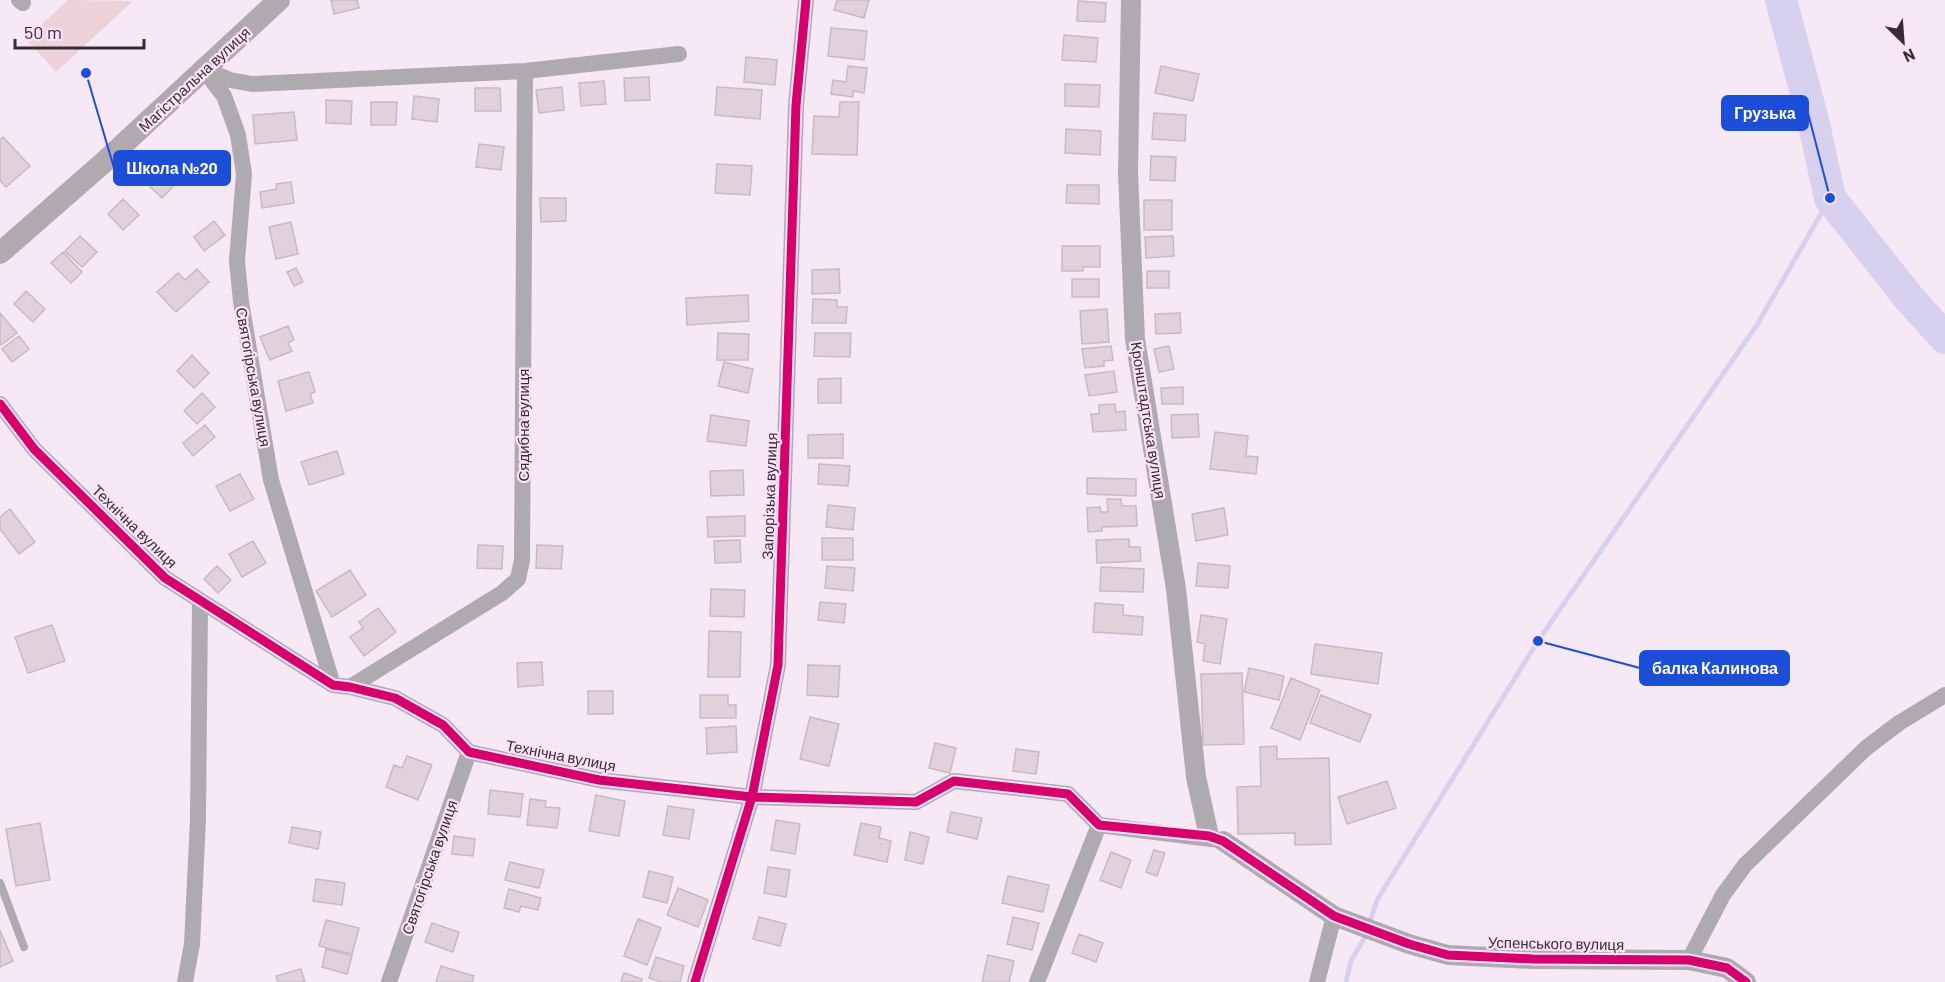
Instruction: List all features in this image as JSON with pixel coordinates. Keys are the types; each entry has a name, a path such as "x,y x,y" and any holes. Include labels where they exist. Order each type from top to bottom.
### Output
{"main road":[{"name":"Магістральна вулиця","path":"0,253 103,163 279,0"}],"street":[{"name":"Запорізька вулиця","path":"695,982 752,797 778,665 796,105 806,0"},
{"name":"Кронштадтська вулиця","path":"1131,0 1128,173 1135,339 1176,589 1196,777 1216,839"},
{"path":"204,70 230,80 252,84 525,71 679,54"},
{"name":"Святогірська вулиця","path":"204,70 224,96 238,135 243,174 237,261 241,302 265,446 271,480 333,685"},
{"name":"Сядибна вулиця","path":"351,687 502,593 518,579 522,560 525,71"},
{"name":"Технічна вулиця","path":"0,404 34,449 165,578 333,685 395,698 443,725 469,752 599,780 752,797 916,802 954,781 1068,794 1099,825"},
{"path":"185,982 192,944 198,819 200,602"},
{"path":"1689,960 1723,895 1753,857 1866,748 1899,723 1945,695"},
{"name":"Святогірська вулиця","path":"389,982 469,752"},
{"path":"1037,982 1099,825 1216,839"},
{"name":"Успенського вулиця","path":"1216,839 1334,916 1409,945 1448,956 1689,960 1727,968 1746,982"},
{"path":"1317,982 1334,916"}],"lane":[{"path":"0,883 24,947"}],"shaded area":[{"path":"68,0 133,1 56,72 26,39"}],"building":[{"path":"331,0 357,0 359,8 334,14"},
{"path":"837,0 869,0 864,18 834,10"},
{"path":"1078,1 1106,3 1105,22 1077,21"},
{"path":"831,28 867,31 864,60 828,56"},
{"path":"1064,35 1098,38 1096,62 1062,60"},
{"path":"746,57 777,60 775,85 744,82"},
{"path":"848,66 867,68 864,93 853,91 853,97 831,94 833,80 846,82"},
{"path":"1161,66 1199,74 1193,101 1155,93"},
{"path":"649,77 650,100 625,101 624,78"},
{"path":"604,81 606,104 581,106 579,83"},
{"path":"1065,84 1100,85 1099,107 1065,106"},
{"path":"562,87 564,110 539,113 536,90"},
{"path":"717,87 762,90 760,119 715,115"},
{"path":"475,88 500,88 501,111 475,111"},
{"path":"414,96 439,99 437,122 412,119"},
{"path":"326,100 352,101 351,124 326,123"},
{"path":"371,102 397,102 396,125 371,125"},
{"path":"840,102 859,102 857,155 812,154 814,116 839,117"},
{"path":"294,112 297,140 255,144 253,115"},
{"path":"1154,113 1186,115 1185,141 1152,139"},
{"path":"1066,129 1101,131 1100,155 1065,153"},
{"path":"3,137 30,166 6,187 0,180 0,140"},
{"path":"479,144 504,147 501,170 476,167"},
{"path":"1151,156 1176,157 1175,181 1150,180"},
{"path":"166,157 184,175 162,198 143,180"},
{"path":"717,164 752,166 750,195 715,193"},
{"path":"291,182 294,203 262,208 260,192 277,189 276,184"},
{"path":"1067,185 1099,185 1099,204 1066,203"},
{"path":"540,198 566,198 566,221 541,222"},
{"path":"123,199 139,215 123,230 108,214"},
{"path":"1144,200 1172,200 1172,230 1144,230"},
{"path":"214,221 225,235 204,251 194,237"},
{"path":"291,222 298,254 276,259 269,227"},
{"path":"80,236 97,252 82,267 65,251"},
{"path":"1173,236 1174,256 1146,258 1145,237"},
{"path":"1062,246 1100,246 1100,267 1083,267 1083,271 1062,271"},
{"path":"63,252 82,272 71,283 51,263"},
{"path":"296,268 303,282 294,286 287,272"},
{"path":"197,269 209,282 176,312 157,292 178,273 185,280"},
{"path":"839,269 840,293 812,294 812,270"},
{"path":"1147,271 1169,271 1169,288 1147,288"},
{"path":"1072,279 1099,279 1099,297 1072,297"},
{"path":"26,291 45,309 33,322 14,304"},
{"path":"748,295 749,321 687,325 686,298"},
{"path":"813,299 837,300 837,307 847,307 846,323 812,323"},
{"path":"1107,309 1109,342 1082,344 1080,311"},
{"path":"0,313 17,333 1,345 0,344"},
{"path":"1180,313 1181,333 1156,334 1155,314"},
{"path":"288,326 294,340 288,343 292,351 270,360 260,337"},
{"path":"718,333 749,334 748,360 717,360"},
{"path":"815,333 851,333 850,357 814,356"},
{"path":"19,336 29,349 12,362 2,349"},
{"path":"1111,346 1113,360 1104,361 1104,366 1085,368 1082,349"},
{"path":"1169,346 1174,369 1159,372 1154,349"},
{"path":"192,355 209,373 194,388 177,371"},
{"path":"724,362 753,369 748,393 718,386"},
{"path":"1114,371 1117,392 1089,396 1085,375"},
{"path":"309,372 315,392 310,394 313,403 286,411 278,381"},
{"path":"841,378 841,403 818,403 818,379"},
{"path":"1183,387 1183,404 1162,404 1161,388"},
{"path":"202,393 215,407 197,424 184,411"},
{"path":"1115,404 1116,412 1125,411 1126,430 1093,432 1091,414 1099,414 1099,405"},
{"path":"1198,414 1199,437 1172,438 1171,415"},
{"path":"711,415 749,421 746,446 707,441"},
{"path":"205,425 215,437 193,456 183,443"},
{"path":"1215,432 1248,436 1246,456 1258,457 1256,474 1210,469"},
{"path":"843,434 843,458 808,458 808,435"},
{"path":"337,451 344,474 309,485 301,462"},
{"path":"819,464 850,466 848,486 818,484"},
{"path":"743,470 744,495 711,496 710,471"},
{"path":"240,474 254,499 230,511 216,486"},
{"path":"1087,478 1136,479 1136,496 1087,494"},
{"path":"1107,499 1121,499 1122,506 1136,506 1137,526 1102,527 1102,531 1088,532 1087,508 1100,507 1101,512 1108,512"},
{"path":"828,505 855,508 853,530 826,527"},
{"path":"1224,508 1228,535 1196,541 1192,514"},
{"path":"10,509 35,542 19,554 0,529 0,517"},
{"path":"745,516 745,536 708,537 707,517"},
{"path":"822,538 853,538 853,560 822,560"},
{"path":"1129,539 1129,547 1140,547 1141,561 1097,563 1096,540"},
{"path":"740,540 741,562 715,563 714,541"},
{"path":"253,541 266,563 242,577 229,554"},
{"path":"478,545 503,546 502,569 477,568"},
{"path":"537,545 563,546 561,569 536,568"},
{"path":"1198,563 1230,566 1228,588 1196,586"},
{"path":"217,566 231,580 218,593 204,579"},
{"path":"827,566 855,568 853,591 825,588"},
{"path":"1101,567 1144,569 1143,592 1100,591"},
{"path":"350,570 366,595 332,617 316,591"},
{"path":"711,589 745,590 744,617 710,616"},
{"path":"820,602 846,604 844,623 818,620"},
{"path":"1095,603 1123,605 1123,615 1143,617 1142,635 1093,632"},
{"path":"378,608 396,632 364,656 350,637 363,628 359,622"},
{"path":"1201,615 1227,619 1220,664 1203,661 1205,644 1197,642"},
{"path":"52,625 65,661 28,673 15,637"},
{"path":"709,631 741,632 740,677 708,677"},
{"path":"1315,644 1382,653 1378,684 1311,674"},
{"path":"542,662 543,685 518,687 517,663"},
{"path":"808,665 840,666 838,697 807,695"},
{"path":"1249,668 1284,676 1279,700 1244,692"},
{"path":"1242,673 1244,744 1203,745 1201,674"},
{"path":"1291,678 1320,690 1300,740 1271,728"},
{"path":"588,691 613,691 613,714 588,714"},
{"path":"700,695 728,695 728,705 736,705 736,718 700,718"},
{"path":"1321,695 1371,715 1360,742 1310,723"},
{"path":"810,717 839,724 829,766 800,759"},
{"path":"736,726 737,752 707,754 706,728"},
{"path":"935,743 956,748 950,773 929,768"},
{"path":"1277,746 1277,759 1329,758 1331,844 1295,845 1295,833 1238,834 1237,787 1261,786 1260,747"},
{"path":"1016,749 1039,752 1036,774 1013,771"},
{"path":"407,756 432,765 418,800 386,787 394,765 402,768"},
{"path":"1387,781 1396,808 1347,824 1338,797"},
{"path":"490,790 523,794 520,817 488,814"},
{"path":"596,795 625,801 619,836 589,831"},
{"path":"530,799 546,801 545,807 560,808 557,828 527,825"},
{"path":"668,806 694,810 689,839 663,835"},
{"path":"951,812 982,818 977,839 947,832"},
{"path":"776,820 800,824 795,854 771,850"},
{"path":"40,823 50,880 16,886 6,829"},
{"path":"861,823 881,827 879,838 891,841 887,862 854,855"},
{"path":"292,827 321,832 318,849 289,843"},
{"path":"910,832 929,837 923,864 905,860"},
{"path":"454,836 475,839 473,856 452,854"},
{"path":"1154,850 1165,853 1157,876 1146,872"},
{"path":"1111,852 1131,860 1121,888 1100,880"},
{"path":"510,862 544,870 539,888 505,880"},
{"path":"768,867 790,870 786,897 764,893"},
{"path":"649,871 673,877 667,903 643,897"},
{"path":"1008,876 1049,885 1043,912 1002,903"},
{"path":"316,879 345,883 342,905 313,901"},
{"path":"678,888 708,900 698,927 667,915"},
{"path":"509,889 541,898 538,910 521,906 519,912 504,908"},
{"path":"759,917 786,924 780,946 753,939"},
{"path":"1013,917 1039,923 1032,950 1007,944"},
{"path":"638,919 661,928 647,965 624,956"},
{"path":"326,920 359,928 352,954 319,946"},
{"path":"432,923 459,932 453,952 425,942"},
{"path":"0,930 13,961 0,967"},
{"path":"1079,934 1103,943 1096,962 1072,953"},
{"path":"326,949 352,956 347,974 322,967"},
{"path":"988,955 1014,961 1009,982 982,982"},
{"path":"656,957 684,966 680,982 662,982 649,978"},
{"path":"441,966 474,976 472,982 436,982"},
{"path":"301,969 305,982 278,982 276,976"},
{"path":"624,973 642,979 641,982 621,982"}],"waterway":[{"path":"1781,0 1813,120 1830,198 1909,298 1945,338"},
{"path":"1346,982 1351,961 1365,937 1377,900 1538,641 1757,325 1830,198"}],"cycle path":[{"path":"695,982 752,797 778,665 796,105 806,0"},
{"path":"0,404 34,449 165,578 333,685 395,698 443,725 469,752 599,780 752,797 916,802 954,781 1068,794 1099,825 1209,836 1223,841 1334,916 1409,944 1448,955 1533,959 1689,960 1727,968 1746,982"}],"place":[{"name":"Школа №20","path":"86,73"},
{"name":"Грузька","path":"1830,198"},
{"name":"балка Калинова","path":"1538,641"}]}
